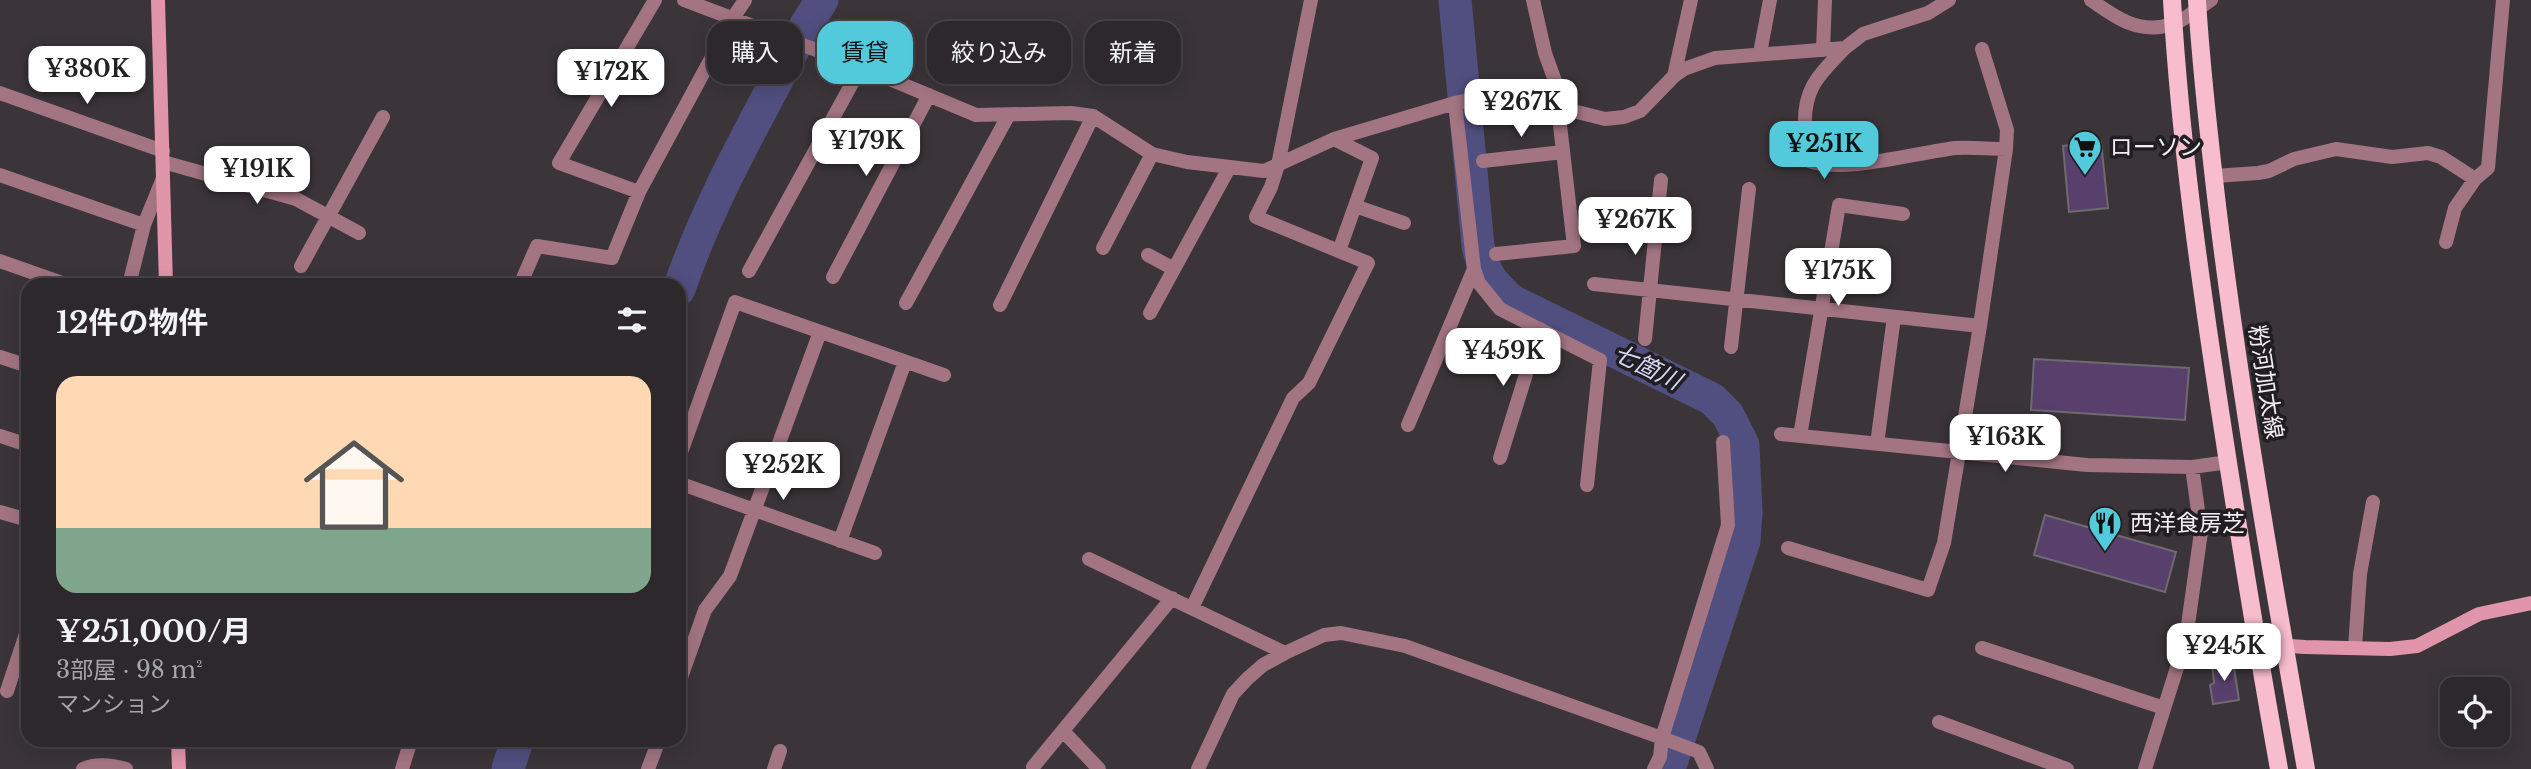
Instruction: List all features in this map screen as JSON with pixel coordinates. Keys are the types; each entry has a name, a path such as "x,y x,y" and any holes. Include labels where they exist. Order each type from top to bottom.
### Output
{"main road":[{"path":"2172,0 2198,268 2256,644 2279,769"},
{"name":"粉河加太線","path":"2202,3 2200,61 2232,332 2306,769"}],"street":[{"path":"159,0 166,278"},
{"path":"639,192 559,163 655,0"},
{"path":"684,0 817,50"},
{"path":"523,278 537,246 612,258 639,192 745,0"},
{"path":"1192,608 1293,398 1309,383 1368,263 1255,217 1271,187 1278,165 1311,0"},
{"path":"1496,254 1574,246 1563,152 1561,108 1533,0"},
{"path":"1674,76 1691,0"},
{"path":"1760,53 1770,0"},
{"path":"1823,50 1825,0"},
{"path":"1949,0 1928,13 1863,34 1845,48 1817,78 1808,93 1804,111 1806,153 1809,161 1846,165 1959,148 2006,149"},
{"path":"2091,0 2121,22 2140,28 2174,24 2202,3"},
{"path":"2446,242 2455,208 2475,179 2487,168 2503,0"},
{"path":"902,84 976,115 1071,113 1093,116 1152,154 1229,168 1264,171 1334,139 1463,102 1483,98 1561,108 1605,119 1624,117 1640,111 1684,69 1715,58 1845,48"},
{"path":"1788,548 1927,590 1944,542 2006,149 2007,130 1982,49"},
{"path":"749,271 852,84"},
{"path":"0,93 163,163 296,199 359,233"},
{"path":"832,277 929,95"},
{"path":"1463,102 1474,269 1479,283 1500,309 1600,360 1587,485"},
{"path":"906,303 1008,116"},
{"path":"1000,304 1093,116"},
{"path":"301,266 383,117"},
{"path":"1334,139 1372,158 1339,251"},
{"path":"2214,176 2269,171 2294,159 2336,149 2392,158 2428,153 2441,157 2475,179"},
{"path":"1483,161 1563,152"},
{"path":"1103,248 1152,154"},
{"path":"131,278 163,163"},
{"path":"1150,313 1229,168"},
{"path":"0,175 144,225"},
{"path":"1645,339 1661,180"},
{"path":"1731,347 1749,189"},
{"path":"1800,436 1819,310 1839,205 1903,214"},
{"path":"1355,206 1404,223"},
{"path":"1148,255 1174,269"},
{"path":"0,261 48,278"},
{"path":"1408,425 1474,269"},
{"path":"1594,284 1980,326"},
{"path":"686,438 735,302 944,375"},
{"path":"1877,444 1894,317"},
{"path":"1500,458 1540,330"},
{"path":"686,663 705,610 730,576 820,332"},
{"path":"0,357 21,364"},
{"path":"840,541 905,362"},
{"path":"1781,434 2087,465 2192,467 2228,462"},
{"path":"0,436 21,443"},
{"path":"1654,769 1660,757 1674,743 1728,525 1723,442"},
{"path":"2146,769 2186,639 2201,532 2192,467"},
{"path":"686,485 875,553"},
{"path":"2355,648 2360,575 2373,502"},
{"path":"0,512 21,518"},
{"path":"1089,559 1285,653"},
{"path":"1033,767 1172,598"},
{"path":"2186,639 2284,646 2390,649 2417,646 2479,614 2531,603"},
{"path":"1198,769 1233,694 1263,665 1324,635 1341,633 1405,646 1699,752 1707,769"},
{"path":"1982,648 2164,708"},
{"path":"7,691 21,658"},
{"path":"1939,723 2067,769"},
{"path":"1063,731 1099,769"},
{"path":"178,747 179,769"},
{"path":"402,769 409,747"},
{"path":"648,769 656,747"},
{"path":"774,769 780,751"},
{"path":"83,769 89,766 111,765 126,769"}],"building":[{"name":"ローソン","path":"2101,142 2108,208 2069,212 2063,146"},
{"path":"2034,359 2189,368 2185,420 2031,410"},
{"name":"西洋食房芝","path":"2045,515 2176,552 2165,592 2034,555"},
{"path":"2233,661 2239,700 2213,704 2210,685 2214,683 2212,664"}],"waterway":[{"path":"683,278 721,188 806,25 822,0"},
{"name":"七箇川","path":"1455,0 1478,246 1489,277 1512,301 1712,399 1728,415 1743,445 1746,512 1744,541 1669,769"},
{"path":"508,769 515,747"}],"place":[{"name":"ローソン","path":"2085,177"},
{"name":"西洋食房芝","path":"2105,553"}]}
